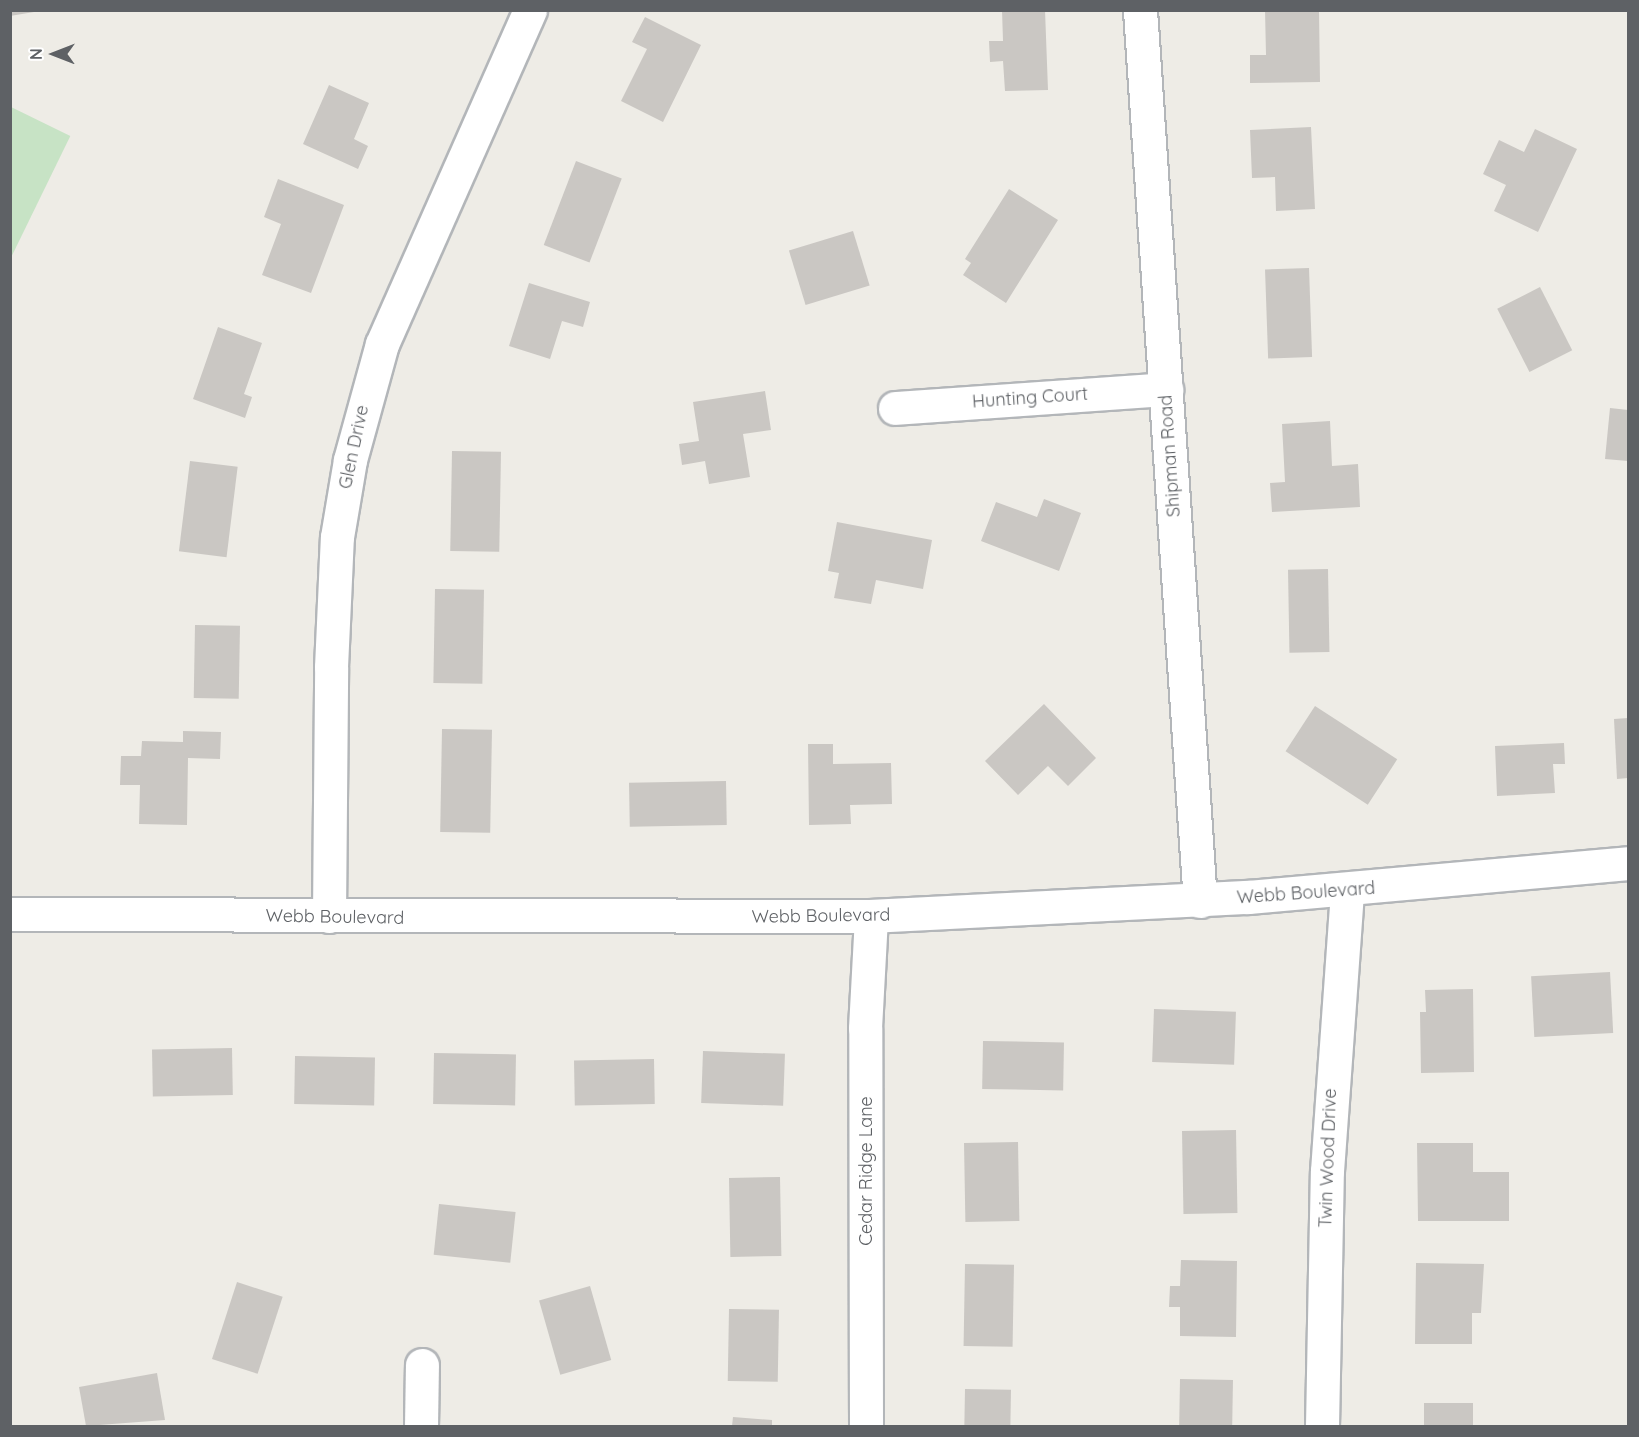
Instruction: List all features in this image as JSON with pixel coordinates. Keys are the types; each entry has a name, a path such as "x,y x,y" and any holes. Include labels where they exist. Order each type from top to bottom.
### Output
{"street":[{"name":"Glen Drive","path":"329,916 332,643 337,537 350,460 382,344 530,10"},
{"name":"Shipman Road","path":"1140,10 1200,901"},
{"name":"Hunting Court","path":"895,408 1166,389"},
{"name":"Webb Boulevard","path":"10,914 871,916 1200,901 1347,890 1629,863"},
{"name":"Twin Wood Drive","path":"1322,1426 1326,1171 1347,890"},
{"name":"Cedar Ridge Lane","path":"866,1426 865,1028 871,916"},
{"path":"421,1426 422,1365"}],"green space":[{"path":"11,107 70,136 10,260"}],"building":[{"path":"10,10 34,10 34,12 10,16"},
{"path":"1002,10 1045,10 1048,90 1005,91 1003,61 990,62 989,41 1003,41"},
{"path":"1265,10 1319,10 1320,82 1250,83 1250,55 1266,55"},
{"path":"645,17 701,45 663,122 621,101 647,49 632,42"},
{"path":"329,85 369,103 354,139 368,146 358,169 303,144"},
{"path":"1311,127 1315,209 1276,211 1275,177 1252,178 1250,130"},
{"path":"1535,129 1577,149 1538,232 1494,211 1506,185 1483,174 1499,140 1524,152"},
{"path":"576,161 622,179 589,263 544,245"},
{"path":"278,179 344,205 311,293 262,275 281,224 264,217"},
{"path":"1009,189 1058,220 1006,303 963,275 971,263 965,259"},
{"path":"853,231 870,286 806,305 789,251"},
{"path":"1309,268 1312,357 1268,358 1265,270"},
{"path":"529,283 590,302 583,327 562,321 550,359 509,346"},
{"path":"1540,287 1572,350 1529,372 1497,309"},
{"path":"218,327 262,343 244,394 252,397 245,418 193,399"},
{"path":"765,391 771,430 743,434 750,477 709,484 705,461 682,465 679,444 699,441 693,402"},
{"path":"1610,408 1628,410 1628,461 1605,459"},
{"path":"1330,421 1332,466 1358,464 1360,507 1272,512 1270,483 1285,482 1282,424"},
{"path":"452,451 501,452 499,552 450,551"},
{"path":"190,461 238,467 227,557 179,551"},
{"path":"1044,499 1081,513 1059,571 981,541 996,502 1037,517"},
{"path":"837,522 932,540 923,589 876,580 871,604 834,598 839,573 828,571"},
{"path":"1328,569 1329,652 1289,653 1288,570"},
{"path":"435,589 484,590 482,684 433,683"},
{"path":"195,625 240,626 239,699 194,698"},
{"path":"1044,704 1096,758 1068,786 1048,766 1018,795 985,761"},
{"path":"1315,706 1397,759 1368,805 1286,751"},
{"path":"1628,718 1628,778 1617,779 1614,719"},
{"path":"442,729 492,730 490,833 440,832"},
{"path":"183,731 221,732 220,759 188,758 187,825 139,824 140,785 120,785 121,756 141,756 142,741 183,742"},
{"path":"1564,743 1565,764 1553,764 1555,793 1497,796 1495,746"},
{"path":"808,744 833,744 833,764 891,763 892,804 850,805 851,824 809,825"},
{"path":"726,781 727,825 630,827 629,783"},
{"path":"1610,972 1613,1033 1534,1037 1531,976"},
{"path":"1473,989 1474,1072 1421,1073 1420,1012 1426,1012 1425,990"},
{"path":"1154,1009 1236,1012 1234,1065 1152,1062"},
{"path":"983,1041 1064,1042 1063,1090 982,1089"},
{"path":"232,1048 233,1095 153,1096 152,1049"},
{"path":"703,1051 785,1054 783,1106 701,1103"},
{"path":"434,1053 516,1054 515,1105 433,1104"},
{"path":"295,1056 375,1057 374,1105 294,1104"},
{"path":"654,1059 655,1104 575,1105 574,1060"},
{"path":"1236,1130 1237,1213 1183,1214 1182,1131"},
{"path":"1018,1142 1019,1221 965,1222 964,1143"},
{"path":"1417,1143 1473,1143 1473,1172 1509,1172 1509,1221 1418,1221"},
{"path":"780,1177 781,1256 730,1257 729,1178"},
{"path":"439,1204 516,1212 510,1263 434,1255"},
{"path":"1181,1260 1237,1261 1236,1337 1180,1336 1180,1307 1169,1307 1170,1286 1180,1286"},
{"path":"1416,1263 1484,1264 1481,1313 1472,1313 1472,1344 1415,1344"},
{"path":"965,1264 1014,1265 1013,1347 964,1346"},
{"path":"237,1282 283,1297 258,1374 212,1359"},
{"path":"590,1286 611,1360 560,1375 539,1301"},
{"path":"729,1309 779,1310 778,1382 728,1381"},
{"path":"157,1373 165,1420 86,1426 79,1387"},
{"path":"1180,1379 1233,1380 1232,1426 1179,1426"},
{"path":"965,1389 1011,1390 1010,1426 964,1426"},
{"path":"1424,1403 1473,1403 1473,1426 1424,1426"},
{"path":"733,1417 772,1420 772,1426 732,1426"}]}
